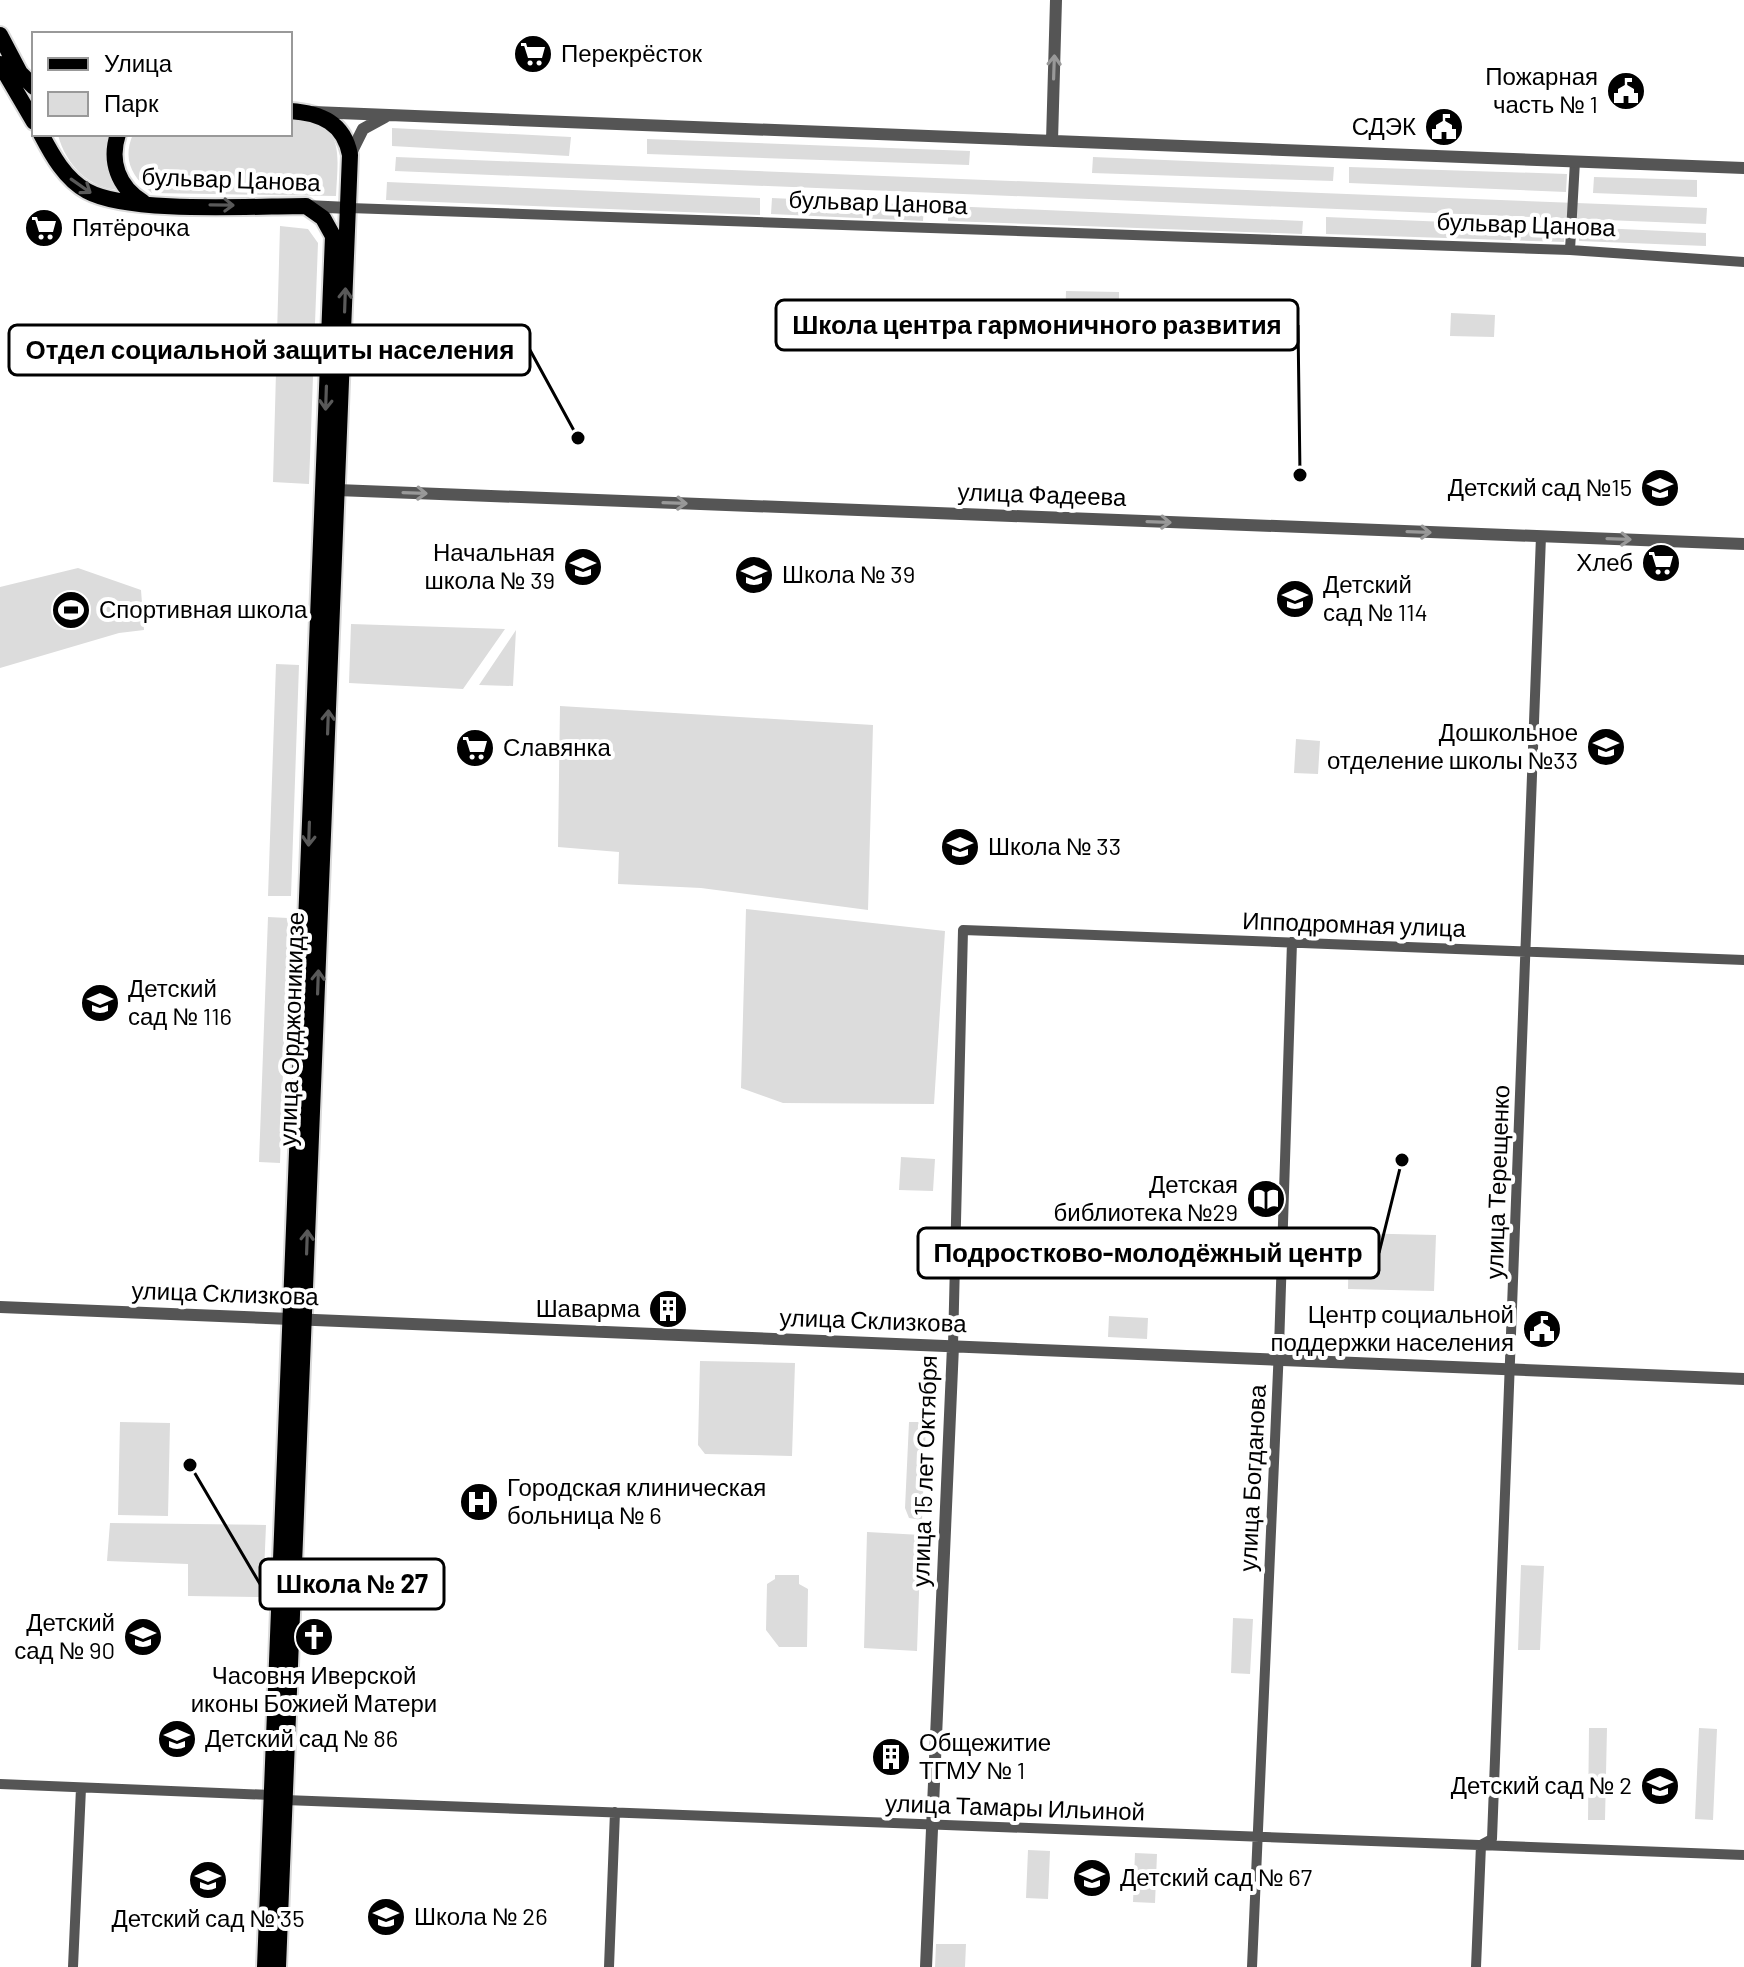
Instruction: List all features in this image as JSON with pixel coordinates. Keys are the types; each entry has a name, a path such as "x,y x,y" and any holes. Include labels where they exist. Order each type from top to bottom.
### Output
{"main road":[{"path":"0,35 7,73 30,115"},
{"path":"7,73 32,86"},
{"path":"292,111 310,112 335,125 345,137 350,155"},
{"path":"118,136 114,152 118,174 127,189 144,202"},
{"name":"бульвар Цанова","path":"45,138 70,178 87,191 108,198 144,202 306,206"},
{"name":"улица Орджоникидзе","path":"297,1319 329,688 350,155"},
{"name":"улица Орджоникидзе","path":"265,1967 278,1798 297,1319 316,672 333,236 322,216 306,206"},
{"path":"316,672 321,683 329,688"},
{"name":"улица Орджоникидзе","path":"278,1798 278,1967"}],"street":[{"path":"1052,141 1056,0"},
{"path":"310,112 1744,168"},
{"path":"350,155 354,141 365,126 378,119 396,116"},
{"path":"1570,250 1575,161"},
{"name":"бульвар Цанова","path":"306,206 1570,250 1744,262"},
{"name":"улица Фадеева","path":"337,490 1744,544"},
{"name":"улица Терещенко","path":"1476,1967 1481,1845 1492,1839 1541,536"},
{"name":"Ипподромная улица","path":"963,930 1744,960"},
{"name":"улица 15 лет Октября","path":"926,1967 953,1346 963,930"},
{"name":"улица Богданова","path":"1252,1967 1292,942"},
{"name":"улица Склизкова","path":"0,1307 1744,1379"},
{"name":"улица Тамары Ильиной","path":"0,1784 615,1812 1744,1855"},
{"path":"73,1967 81,1788"},
{"path":"609,1967 615,1812"}],"green space":[{"path":"292,120 308,122 321,126 335,142 338,165 336,196 152,193 134,174 129,160 132,136 292,136"},
{"path":"392,128 571,137 569,156 392,146"},
{"path":"58,136 111,136 120,190 109,189 89,180 73,165"},
{"path":"647,139 970,151 969,165 647,154"},
{"path":"396,157 1707,208 1706,224 395,171"},
{"path":"1093,157 1334,167 1333,181 1092,173"},
{"path":"1349,167 1567,174 1566,192 1349,183"},
{"path":"1594,177 1697,180 1697,197 1593,193"},
{"path":"387,182 760,198 760,215 386,200"},
{"path":"772,198 924,205 923,221 771,214"},
{"path":"948,206 1303,221 1302,234 948,221"},
{"path":"1326,217 1565,227 1564,242 1326,234"},
{"path":"280,226 308,229 318,243 309,484 273,482"},
{"path":"1579,227 1706,233 1706,246 1579,241"},
{"path":"1066,291 1119,292 1119,326 1065,326"},
{"path":"1451,313 1495,315 1494,337 1450,336"},
{"name":"Спортивная школа","path":"78,568 141,590 144,630 119,633 0,668 0,587"},
{"path":"351,624 505,629 463,689 349,683"},
{"path":"516,630 513,686 479,685"},
{"path":"276,664 299,665 291,896 268,896"},
{"path":"560,706 873,725 868,910 701,888 618,884 619,852 558,847"},
{"path":"1296,739 1320,741 1318,774 1294,773"},
{"path":"746,909 945,931 934,1104 783,1103 741,1088"},
{"path":"268,917 288,918 280,1163 259,1162"},
{"path":"901,1157 935,1159 933,1191 899,1190"},
{"path":"1349,1233 1436,1235 1434,1291 1348,1289"},
{"path":"1109,1316 1148,1318 1147,1339 1108,1337"},
{"path":"700,1361 795,1363 792,1456 705,1454 698,1445"},
{"path":"120,1422 170,1423 168,1516 118,1515"},
{"path":"909,1422 926,1422 922,1520 909,1518 905,1508"},
{"path":"110,1523 266,1525 263,1597 188,1596 188,1564 107,1561"},
{"path":"867,1532 921,1535 917,1651 864,1648"},
{"path":"1521,1565 1544,1566 1540,1650 1518,1650"},
{"path":"775,1575 799,1575 799,1584 808,1589 807,1647 779,1647 766,1630 767,1584 775,1579"},
{"path":"1233,1618 1253,1619 1250,1674 1231,1673"},
{"path":"1589,1728 1607,1728 1605,1820 1588,1820"},
{"path":"1699,1728 1717,1729 1713,1820 1695,1819"},
{"path":"1028,1850 1050,1851 1048,1899 1026,1898"},
{"path":"1135,1853 1157,1854 1155,1903 1133,1902"},
{"path":"936,1944 966,1944 965,1967 935,1967"}],"place":[{"name":"Перекрёсток","path":"533,54"},
{"name":"Пожарная часть № 1","path":"1626,91"},
{"name":"СДЭК","path":"1444,127"},
{"name":"Пятёрочка","path":"44,228"},
{"name":"Отдел социальной защиты населения","path":"578,438"},
{"name":"Школа центра гармоничного развития","path":"1300,475"},
{"name":"Детский сад №15","path":"1660,488"},
{"name":"Хлеб","path":"1661,563"},
{"name":"Начальная школа № 39","path":"583,567"},
{"name":"Школа № 39","path":"754,575"},
{"name":"Детский сад № 114","path":"1295,599"},
{"name":"Спортивная школа","path":"71,610"},
{"name":"Дошкольное отделение школы №33","path":"1606,747"},
{"name":"Славянка","path":"475,748"},
{"name":"Школа № 33","path":"960,847"},
{"name":"Детский сад № 116","path":"100,1003"},
{"name":"Подростково-молодёжный центр","path":"1402,1160"},
{"name":"Детская библиотека №29","path":"1266,1199"},
{"name":"Шаварма","path":"668,1309"},
{"name":"Центр социальной поддержки населения","path":"1542,1329"},
{"name":"Школа № 27","path":"190,1465"},
{"name":"Городская клиническая больница № 6","path":"479,1502"},
{"name":"Детский сад № 90","path":"143,1637"},
{"name":"Часовня Иверской иконы Божией Матери","path":"314,1637"},
{"name":"Детский сад № 86","path":"177,1739"},
{"name":"Общежитие ТГМУ № 1","path":"891,1757"},
{"name":"Детский сад № 2","path":"1660,1786"},
{"name":"Детский сад № 67","path":"1092,1878"},
{"name":"Детский сад № 35","path":"208,1880"},
{"name":"Школа № 26","path":"386,1917"}]}
